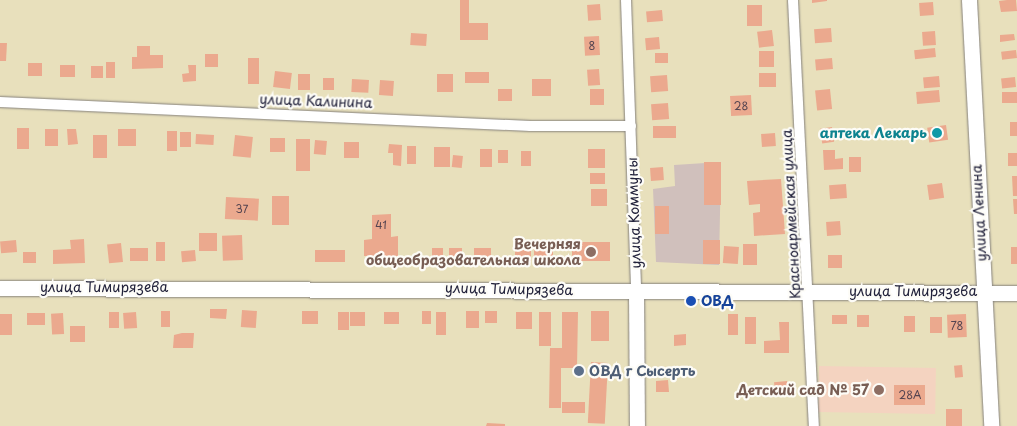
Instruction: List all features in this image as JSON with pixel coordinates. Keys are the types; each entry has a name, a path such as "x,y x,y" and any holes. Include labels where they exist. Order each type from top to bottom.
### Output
{"main road":[{"name":"улица Ленина","path":"969,0 991,426"},
{"name":"улица Тимирязева","path":"0,288 808,290 1017,293"},
{"name":"улица Коммуны","path":"636,290 637,426"}],"street":[{"name":"улица Коммуны","path":"626,0 636,290"},
{"name":"Красноармейская улица","path":"793,0 814,426"},
{"name":"улица Калинина","path":"0,102 530,126 631,126"}],"shaded area":[{"path":"721,162 719,265 656,262 653,189 675,186 674,165"},
{"name":"Детский сад № 57","path":"819,366 936,368 935,414 818,412"}],"building":[{"path":"460,0 469,0 469,23 488,23 488,40 460,40"},
{"path":"812,0 827,0 827,1 812,3"},
{"path":"1016,0 1017,11 1001,12 999,1"},
{"path":"933,2 934,15 920,16 919,3"},
{"path":"600,4 601,20 588,21 587,5"},
{"path":"747,5 762,5 762,26 747,26"},
{"path":"662,10 663,21 647,22 646,11"},
{"path":"831,28 832,42 815,43 814,29"},
{"path":"772,30 774,46 759,48 757,32"},
{"path":"935,31 936,45 923,46 922,32"},
{"path":"411,33 427,34 426,46 410,45"},
{"path":"1014,34 1015,40 1000,42 1000,35"},
{"path":"599,36 600,55 585,56 584,37"},
{"path":"659,37 660,49 646,50 645,38"},
{"path":"0,43 7,43 6,61 0,61"},
{"path":"137,46 150,46 150,55 163,55 163,68 132,69 132,57 137,57"},
{"path":"935,48 936,57 915,59 914,50"},
{"path":"1016,50 1017,58 1002,60 1001,52"},
{"path":"759,51 774,51 774,67 759,67"},
{"path":"655,53 668,53 668,63 655,63"},
{"path":"205,54 218,54 218,67 205,67"},
{"path":"248,58 259,58 259,84 248,84"},
{"path":"832,58 833,69 816,70 815,59"},
{"path":"106,62 115,62 115,78 106,78"},
{"path":"28,63 42,63 42,76 28,76"},
{"path":"60,65 75,65 75,77 60,77"},
{"path":"188,65 196,65 196,81 183,82 182,74 189,73"},
{"path":"91,66 103,66 103,78 91,78"},
{"path":"599,69 600,85 588,86 587,70"},
{"path":"275,71 292,73 290,89 273,87"},
{"path":"465,72 489,72 489,83 465,83"},
{"path":"759,73 776,73 776,87 759,87"},
{"path":"298,74 310,74 310,90 298,90"},
{"path":"437,74 453,74 453,92 437,92"},
{"path":"667,75 668,91 651,92 650,76"},
{"path":"939,76 940,87 924,88 923,77"},
{"path":"1015,77 1016,87 1002,88 1001,78"},
{"path":"323,78 334,78 334,90 323,90"},
{"path":"352,79 369,80 368,93 351,92"},
{"path":"532,79 551,79 551,96 532,96"},
{"path":"380,80 394,81 393,96 379,95"},
{"path":"498,89 512,89 512,101 498,101"},
{"path":"590,89 604,89 604,105 590,105"},
{"path":"830,89 832,109 817,110 815,91"},
{"path":"939,90 940,102 917,104 916,92"},
{"path":"1002,92 1017,92 1017,103 1002,103"},
{"path":"751,95 752,115 731,116 730,96"},
{"path":"668,103 669,119 652,120 651,104"},
{"path":"1010,122 1017,122 1017,136 1010,136"},
{"name":"аптека Лекарь","path":"946,125 948,140 929,142 927,128"},
{"path":"653,126 676,126 676,138 653,138"},
{"path":"832,127 834,142 822,144 820,129"},
{"path":"17,128 29,128 29,149 17,149"},
{"path":"45,129 58,129 58,146 45,146"},
{"path":"67,129 76,129 78,144 68,145"},
{"path":"118,129 136,129 136,146 118,146"},
{"path":"167,131 177,131 177,151 167,151"},
{"path":"180,132 191,132 191,147 180,147"},
{"path":"775,133 776,146 762,147 761,134"},
{"path":"196,134 214,135 213,145 195,144"},
{"path":"93,135 107,135 107,158 93,158"},
{"path":"235,135 253,137 251,158 233,156"},
{"path":"270,138 285,138 285,152 270,152"},
{"path":"296,139 310,139 310,171 296,171"},
{"path":"315,140 327,141 326,155 314,154"},
{"path":"344,142 359,142 359,158 344,158"},
{"path":"389,144 402,145 401,166 393,165 393,153 388,153"},
{"path":"407,146 416,146 416,164 407,164"},
{"path":"434,147 450,147 450,167 434,167"},
{"path":"480,149 492,149 492,167 480,167"},
{"path":"588,149 605,149 605,168 588,168"},
{"path":"498,150 508,150 508,163 498,163"},
{"path":"823,150 835,150 835,159 843,158 843,169 824,170"},
{"path":"521,151 531,151 531,166 521,166"},
{"path":"1008,153 1017,153 1017,166 1008,166"},
{"path":"453,155 463,156 462,168 452,167"},
{"path":"849,157 861,157 861,172 849,172"},
{"path":"704,162 721,162 721,205 704,205"},
{"path":"663,167 664,180 651,181 650,168"},
{"path":"590,173 605,173 605,184 590,184"},
{"path":"1012,176 1017,176 1017,196 1013,196"},
{"path":"781,179 785,234 754,236 753,213 760,212 760,204 749,205 747,181"},
{"path":"942,183 944,198 929,200 927,185"},
{"path":"846,184 847,198 830,199 829,185"},
{"path":"591,189 607,189 607,206 591,206"},
{"path":"272,196 289,196 289,225 272,225"},
{"path":"226,197 259,199 258,221 225,219"},
{"path":"1013,199 1017,199 1017,214 1014,214"},
{"path":"655,206 669,206 669,234 655,234"},
{"path":"391,214 391,237 398,236 398,256 364,256 364,240 372,239 372,215"},
{"path":"840,221 841,235 827,236 826,222"},
{"path":"199,233 217,233 217,251 199,251"},
{"path":"242,235 243,260 223,261 222,236"},
{"path":"84,239 85,263 53,264 53,250 71,249 70,240"},
{"path":"16,240 17,252 1,253 0,241"},
{"path":"703,240 720,240 720,264 703,264"},
{"path":"156,242 165,242 165,261 156,261"},
{"name":"Вечерняя общеобразовательная школа","path":"572,242 610,242 610,261 572,261"},
{"path":"121,243 123,262 109,263 107,244"},
{"path":"743,244 757,244 757,265 743,265"},
{"path":"724,246 739,247 738,264 723,263"},
{"path":"534,247 553,247 553,262 534,262"},
{"path":"1011,247 1017,247 1017,264 1011,264"},
{"path":"130,248 148,248 148,261 130,261"},
{"path":"432,248 443,248 443,262 432,262"},
{"path":"449,248 462,248 462,261 449,261"},
{"path":"474,248 491,248 491,262 474,262"},
{"path":"515,248 531,248 531,262 515,262"},
{"path":"195,250 196,261 182,262 181,251"},
{"path":"315,250 345,250 345,262 315,262"},
{"path":"23,252 36,252 36,263 23,263"},
{"path":"828,255 842,255 842,268 828,268"},
{"path":"210,309 227,309 226,319 210,318"},
{"path":"242,310 257,311 256,328 241,327"},
{"path":"161,311 170,311 170,327 161,327"},
{"path":"302,311 318,311 318,324 302,324"},
{"path":"422,311 431,311 431,324 422,324"},
{"path":"466,311 479,311 479,328 466,328"},
{"path":"485,311 497,311 497,323 485,323"},
{"path":"591,311 609,311 609,341 591,341"},
{"path":"109,312 119,312 119,328 109,328"},
{"path":"136,312 137,328 124,329 123,313"},
{"path":"338,312 349,312 349,330 338,330"},
{"path":"350,312 365,312 365,326 350,326"},
{"path":"384,312 399,312 399,324 384,324"},
{"path":"436,312 446,312 446,335 436,335"},
{"path":"516,312 532,312 532,329 516,329"},
{"path":"539,312 551,312 551,346 539,346"},
{"path":"562,312 578,312 577,368 561,368 561,408 549,408 550,348 562,348"},
{"path":"27,313 45,313 45,325 27,325"},
{"path":"63,313 64,334 52,335 51,314"},
{"path":"0,314 12,314 12,335 0,335"},
{"path":"728,314 738,314 738,335 728,335"},
{"path":"966,314 967,337 948,338 947,315"},
{"path":"832,315 847,315 847,324 832,324"},
{"path":"857,315 869,315 869,327 857,327"},
{"path":"904,316 915,316 915,332 904,332"},
{"path":"745,317 756,317 756,344 745,344"},
{"path":"930,317 942,317 942,333 930,333"},
{"path":"779,322 789,322 789,353 764,353 764,341 780,340"},
{"path":"70,326 85,326 85,342 70,342"},
{"path":"194,333 193,348 173,348 174,335"},
{"path":"686,334 686,345 674,346 674,335"},
{"path":"591,362 608,363 605,424 588,423"},
{"path":"962,365 963,377 955,378 954,366"},
{"path":"668,380 669,392 656,392 656,381"},
{"path":"787,381 788,392 775,393 774,382"},
{"path":"894,385 925,385 925,405 894,405"},
{"path":"562,402 585,402 585,413 562,413"},
{"path":"946,409 962,409 962,426 946,426"},
{"path":"487,423 505,424 505,426 486,426"}],"place":[{"name":"аптека Лекарь","path":"937,133"},
{"name":"Вечерняя общеобразовательная школа","path":"591,252"},
{"name":"ОВД","path":"691,301"},
{"name":"ОВД г Сысерть","path":"579,371"},
{"name":"Детский сад № 57","path":"879,390"}]}
